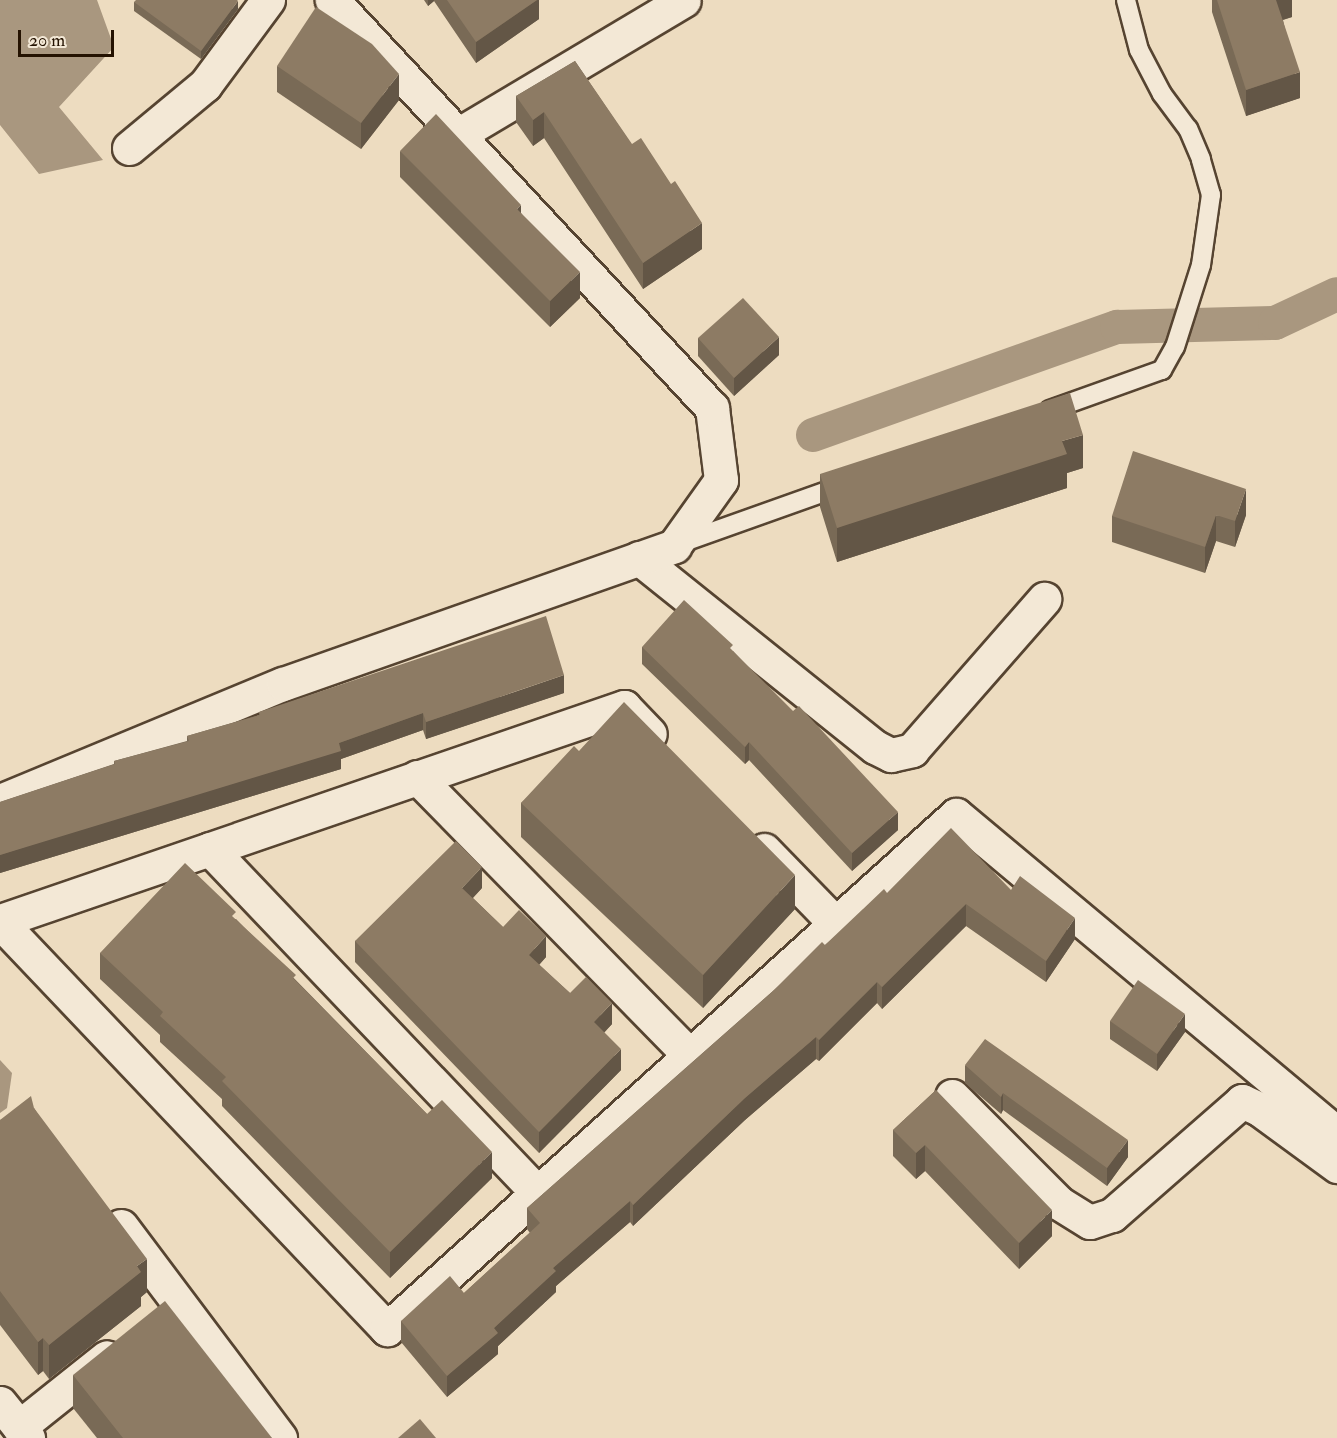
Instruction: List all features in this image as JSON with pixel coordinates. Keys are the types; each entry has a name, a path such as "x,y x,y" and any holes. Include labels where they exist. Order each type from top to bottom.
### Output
{"street":[{"path":"129,148 205,85 268,0"},
{"path":"0,801 283,684 674,546 721,480 712,408 456,136 332,0"},
{"path":"456,136 684,0"},
{"path":"639,558 875,747 891,755 912,750 1044,599"},
{"path":"673,757 624,706 0,922 387,1329 956,815 1337,1134"},
{"path":"417,777 690,1056"},
{"path":"746,832 836,924"},
{"path":"210,849 538,1193"},
{"path":"951,1096 1059,1203 1090,1222 1112,1215 1242,1101 1259,1109 1337,1166"},
{"path":"106,1206 280,1438"},
{"path":"16,1422 177,1301"}],"lane":[{"path":"1029,418 1162,370 1175,347 1201,265 1211,195 1201,159 1188,129 1162,94 1139,51 1126,0"},
{"path":"674,546 862,478"}],"shaded area":[{"path":"0,0 97,0 114,47 59,107 103,160 39,174 0,125"},
{"path":"0,1060 12,1073 7,1108 0,1113"}],"building":[{"path":"136,0 238,1 201,51 134,2"},
{"path":"447,0 537,0 476,42"},
{"path":"1217,0 1276,0 1300,72 1246,90"},
{"path":"316,7 372,44 399,74 361,123 277,66"},
{"path":"575,61 632,144 641,138 671,184 675,181 702,223 643,263 544,112 533,120 516,96"},
{"path":"436,114 521,205 517,209 580,272 550,301 400,151"},
{"path":"743,298 779,337 734,378 698,338"},
{"path":"1070,393 1083,435 1062,441 1067,454 837,528 820,474"},
{"path":"1133,451 1246,489 1235,521 1216,515 1205,547 1112,516"},
{"path":"684,600 733,645 730,648 793,711 799,706 898,812 852,853 749,742 745,747 642,647"},
{"path":"546,616 564,675 426,722 423,713 339,743 341,751 0,855 0,802 115,764 114,761 189,741 187,736 260,715 259,712"},
{"path":"624,702 795,875 703,975 521,803 574,746 579,751"},
{"path":"951,828 1011,890 1020,876 1075,918 1046,961 966,904 882,987 877,982 819,1040 816,1037 745,1098 633,1205 630,1201 553,1268 556,1271 494,1328 498,1333 447,1376 401,1321 450,1276 464,1293 540,1223 527,1208 772,992 822,942 825,945 884,889 887,893"},
{"path":"456,841 482,867 462,888 503,927 519,910 546,936 529,955 570,993 586,977 612,1003 594,1022 621,1049 539,1132 355,941"},
{"path":"185,863 236,912 232,916 296,975 293,978 427,1114 442,1100 492,1152 390,1252 222,1081 226,1077 160,1016 163,1012 100,953"},
{"path":"1138,980 1185,1014 1157,1054 1110,1021"},
{"path":"985,1039 1128,1140 1107,1168 1003,1093 1001,1097 965,1065"},
{"path":"936,1090 1052,1210 1019,1243 925,1145 916,1153 893,1130"},
{"path":"31,1096 34,1108 147,1259 137,1266 141,1272 49,1345 43,1338 38,1342 0,1291 0,1120"},
{"path":"165,1301 272,1438 123,1438 73,1375"},
{"path":"420,1419 436,1438 398,1438"}],"waterway":[{"path":"813,435 1117,327 1275,323 1337,294"}]}
